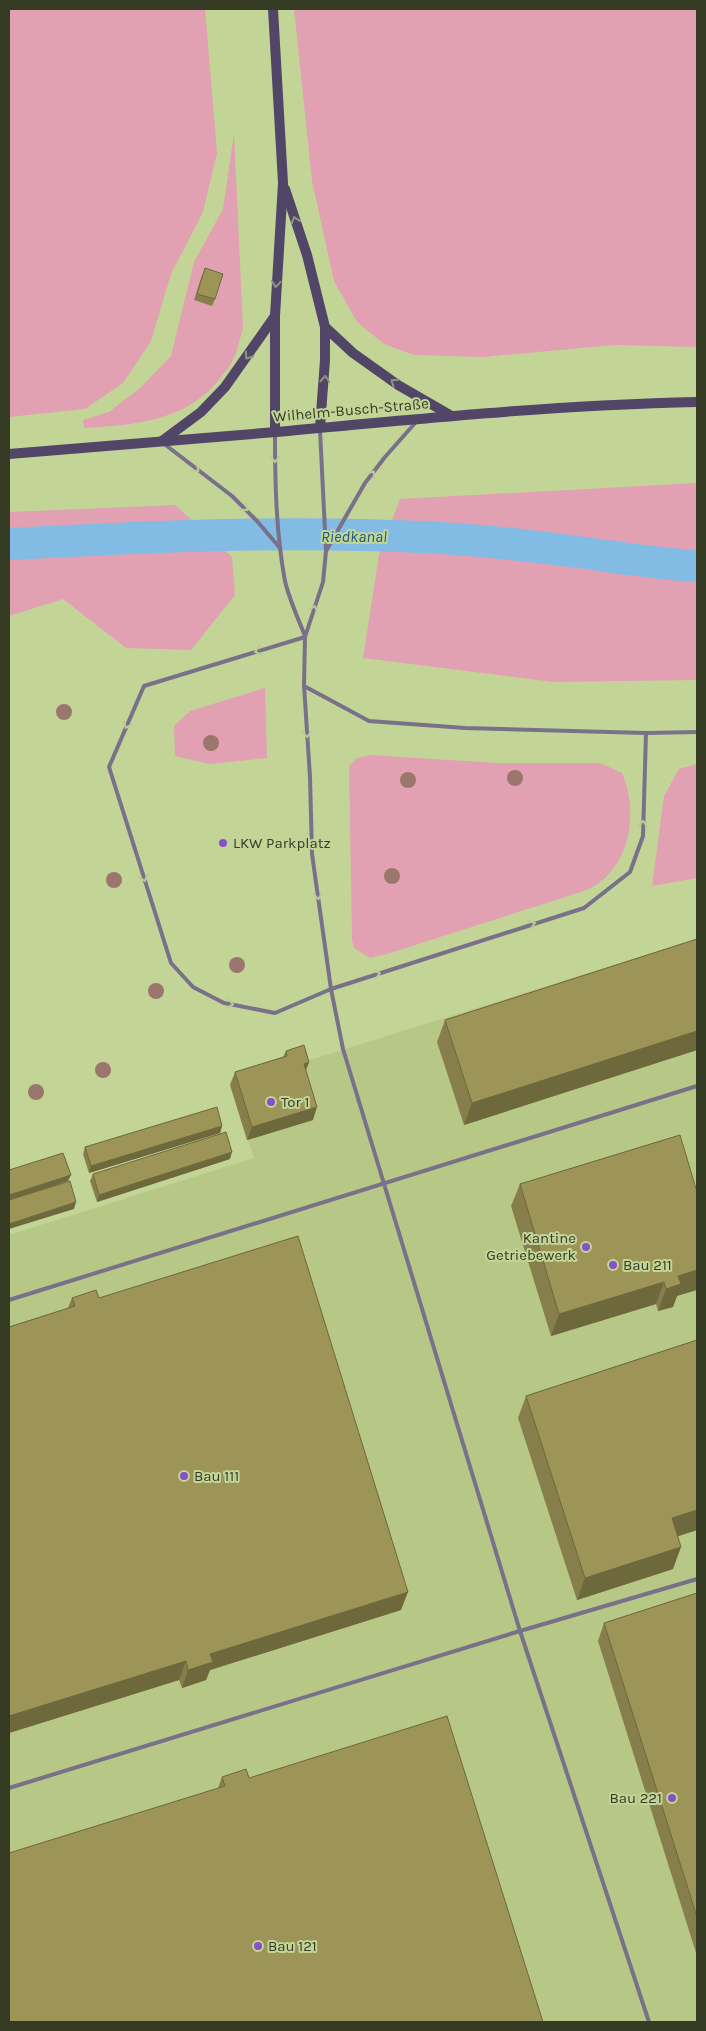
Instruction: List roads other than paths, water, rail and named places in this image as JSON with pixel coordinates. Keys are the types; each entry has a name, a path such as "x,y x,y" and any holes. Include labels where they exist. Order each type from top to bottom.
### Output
{"main road":[{"path":"273,9 283,183 274,316 276,432"},
{"path":"283,183 307,255 325,327 325,369 320,427"},
{"path":"161,442 201,412 225,387 274,316"},
{"path":"325,327 354,353 398,385 451,416"},
{"name":"Wilhelm-Busch-Straße","path":"9,454 601,404 697,402"}],"lane":[{"path":"326,551 365,483 420,418"},
{"path":"320,427 326,551 324,582 305,637 304,686 310,777 312,854 331,989 343,1049 520,1631 649,2022"},
{"path":"276,432 277,519 280,548 286,583 305,637"},
{"path":"161,442 232,496 280,548"},
{"path":"305,637 144,686 108,767 171,963 193,987 224,1003 275,1013 331,989 584,908 630,872 643,836 646,733"},
{"path":"304,686 369,721 465,728 646,733 697,732"},
{"path":"9,1300 697,1086"},
{"path":"9,1788 520,1631 697,1579"}],"waterway":[{"name":"Riedkanal","path":"9,544 214,535 369,535 498,543 697,566"}],"place":[{"name":"LKW Parkplatz","path":"223,843"},
{"name":"Tor 1","path":"271,1102"},
{"name":"Kantine Getriebewerk","path":"586,1247"},
{"name":"Bau 211","path":"613,1265"},
{"name":"Bau 111","path":"184,1476"},
{"name":"Bau 221","path":"672,1798"},
{"name":"Bau 121","path":"258,1946"}]}
